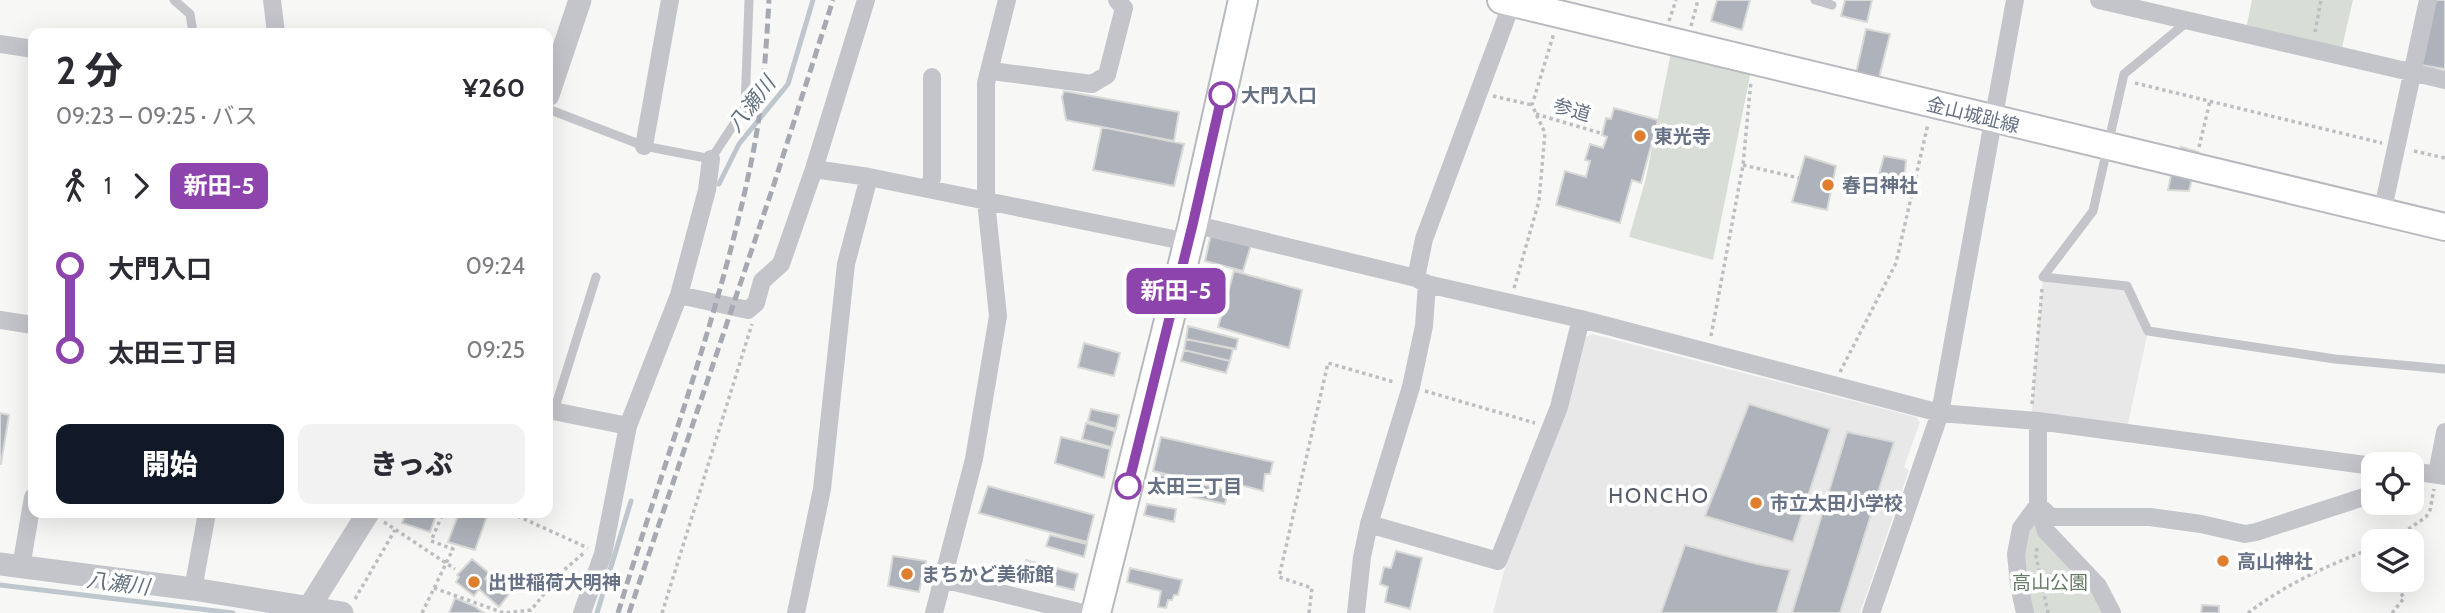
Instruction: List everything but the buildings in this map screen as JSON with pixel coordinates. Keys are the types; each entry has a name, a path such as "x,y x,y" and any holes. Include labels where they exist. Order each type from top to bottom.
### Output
{"main road":[{"path":"1096,613 1191,233 1243,0"},
{"name":"金山城趾線","path":"1509,1 2382,214 2445,227"}],"street":[{"path":"272,0 275,28"},
{"path":"553,80 580,0"},
{"path":"644,146 670,0"},
{"path":"679,295 748,310 756,303 762,281 781,264 814,169 866,0"},
{"path":"934,613 974,459 998,316 986,201 986,83 1007,0"},
{"path":"990,68 999,72 1092,85 1107,75 1124,8 1117,0"},
{"path":"1871,613 1940,413 2014,0"},
{"path":"2099,0 2445,80"},
{"path":"2382,214 2428,0"},
{"path":"1356,613 1362,557 1369,524 1411,387 1424,326 1424,239 1479,92 1509,1"},
{"path":"0,44 28,48"},
{"path":"928,190 932,178 932,77"},
{"path":"582,613 628,426 679,295 707,190 711,159"},
{"path":"814,169 869,177 986,201 1191,233 1422,281 1581,319 1940,413 2034,421 2361,464"},
{"path":"796,613 822,489 846,264 869,177"},
{"path":"1369,524 1498,561 1559,407 1581,319"},
{"path":"0,320 28,324"},
{"path":"553,411 628,426"},
{"path":"2034,421 2038,505 2046,531 2098,586 2112,613"},
{"path":"2441,475 2445,432"},
{"path":"2038,505 2051,517 2150,517 2245,534 2361,498"},
{"path":"2025,613 2016,554 2021,528 2038,505"},
{"path":"28,513 11,566 193,589 308,610 348,607"},
{"path":"193,589 206,518"},
{"path":"308,610 372,518"},
{"path":"943,579 1083,613"}],"lane":[{"path":"174,0 190,14 192,28"},
{"path":"553,111 644,146 711,159 745,107 749,0"},
{"path":"1815,0 1832,5"},
{"path":"2043,276 2093,211 2124,74 2188,21"},
{"path":"2043,276 2127,286 2148,331 2335,359 2445,369"},
{"path":"553,405 596,277"}],"path":[{"path":"2311,49 2321,0"},
{"path":"1511,302 1539,201 1545,133 1532,106 1559,14"},
{"path":"1708,352 1743,165 1754,61"},
{"path":"2122,80 2445,158"},
{"path":"1479,92 1532,106"},
{"path":"2194,168 2210,101"},
{"path":"1834,385 1896,263 1933,105"},
{"name":"参道","path":"1536,114 1601,133"},
{"path":"1743,165 1799,178"},
{"path":"2034,421 2043,276"},
{"path":"662,613 754,318 751,309"},
{"path":"1309,613 1312,587 1279,577 1328,363 1551,427"},
{"path":"2408,529 2426,517 2430,510"},
{"path":"376,518 455,569"},
{"path":"422,613 453,549 431,541 441,518"},
{"path":"522,518 596,551"},
{"path":"348,607 395,529"},
{"path":"2046,531 2039,537 2036,556 2048,613"},
{"path":"434,589 504,612 531,610 563,571 596,551"},
{"path":"2248,613 2272,595 2361,553"},
{"path":"2392,613 2404,598 2402,592"}],"shaded area":[{"path":"2043,277 2127,286 2148,331 2126,433 2031,421"},
{"path":"1592,334 1916,417 1920,422 1904,467 1909,470 1860,613 1493,613 1504,571 1564,410 1582,339"}],"green space":[{"path":"2252,0 2353,0 2340,56 2245,34"},
{"path":"1673,42 1753,61 1713,260 1629,237 1646,178"},
{"name":"高山公園","path":"2038,505 2110,613 2025,613 2021,528"}],"waterway":[{"name":"八瀬川","path":"719,184 739,144 788,84 813,0"},
{"name":"八瀬川","path":"597,613 631,501"},
{"name":"八瀬川","path":"0,585 233,613"}],"railway":[{"path":"618,613 709,327 740,212 759,115 769,0"},
{"path":"629,613 774,184 833,0"}],"bus line":[{"name":"新田-5","path":"1128,486 1222,95"}],"place":[{"name":"大門入口","path":"1222,95"},
{"name":"東光寺","path":"1640,136"},
{"name":"春日神社","path":"1828,185"},
{"name":"太田三丁目","path":"1128,486"},
{"name":"市立太田小学校","path":"1756,503"},
{"name":"高山神社","path":"2223,561"},
{"name":"まちかど美術館","path":"907,574"},
{"name":"出世稲荷大明神","path":"474,582"}],"district":[{"name":"HONCHO","path":"1659,495"}]}
